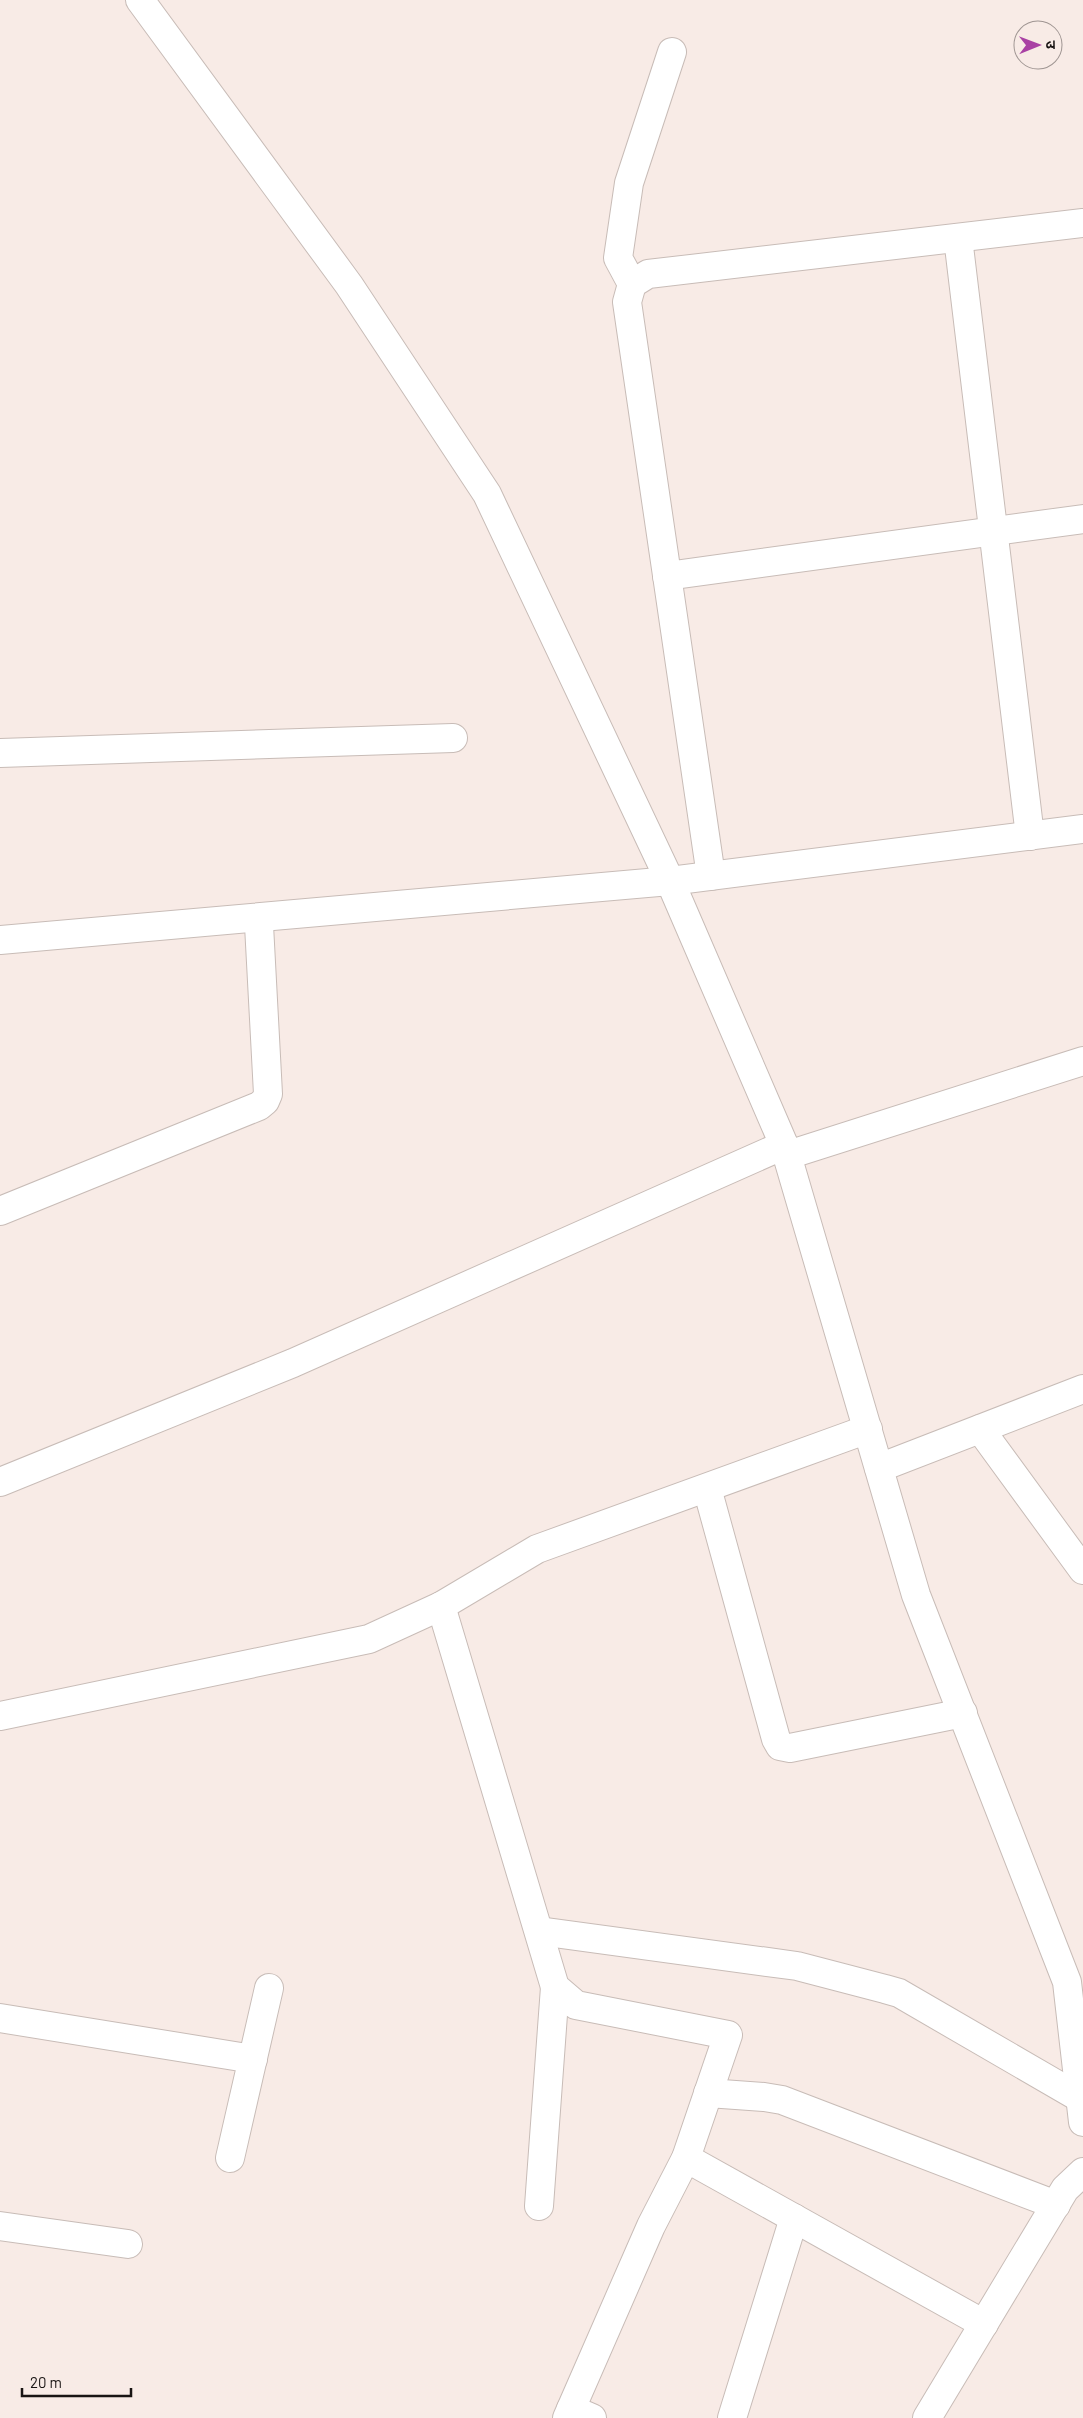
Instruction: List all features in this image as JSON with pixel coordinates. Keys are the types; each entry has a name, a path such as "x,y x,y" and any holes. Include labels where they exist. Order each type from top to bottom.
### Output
{"street":[{"path":"140,0 349,285 487,494 670,881 786,1150 916,1595 1067,1982 1082,2110"},
{"path":"632,284 618,258 629,183 672,52"},
{"path":"711,876 627,302 632,284 648,274 1083,223"},
{"path":"958,238 1030,836"},
{"path":"667,576 1083,519"},
{"path":"0,753 452,738"},
{"path":"0,940 670,881 1083,829"},
{"path":"0,1211 259,1106 265,1101 268,1094 259,925 256,918"},
{"path":"0,1482 293,1363 786,1150 1083,1061"},
{"path":"879,1468 1083,1389"},
{"path":"0,1716 369,1639 441,1606 537,1549 868,1429"},
{"path":"980,1429 1083,1570"},
{"path":"707,1488 776,1739 780,1746 790,1748 963,1713"},
{"path":"441,1606 555,1987 539,2206"},
{"path":"539,1931 797,1966 885,1989 906,1997 1082,2110"},
{"path":"555,1987 576,2005 728,2035 686,2158 651,2226 577,2415"},
{"path":"230,2158 269,1988"},
{"path":"0,2018 253,2059"},
{"path":"708,2093 782,2100 1056,2205"},
{"path":"686,2158 984,2324"},
{"path":"927,2418 1065,2189 1083,2172"},
{"path":"732,2418 794,2218"},
{"path":"0,2226 128,2244"}]}
